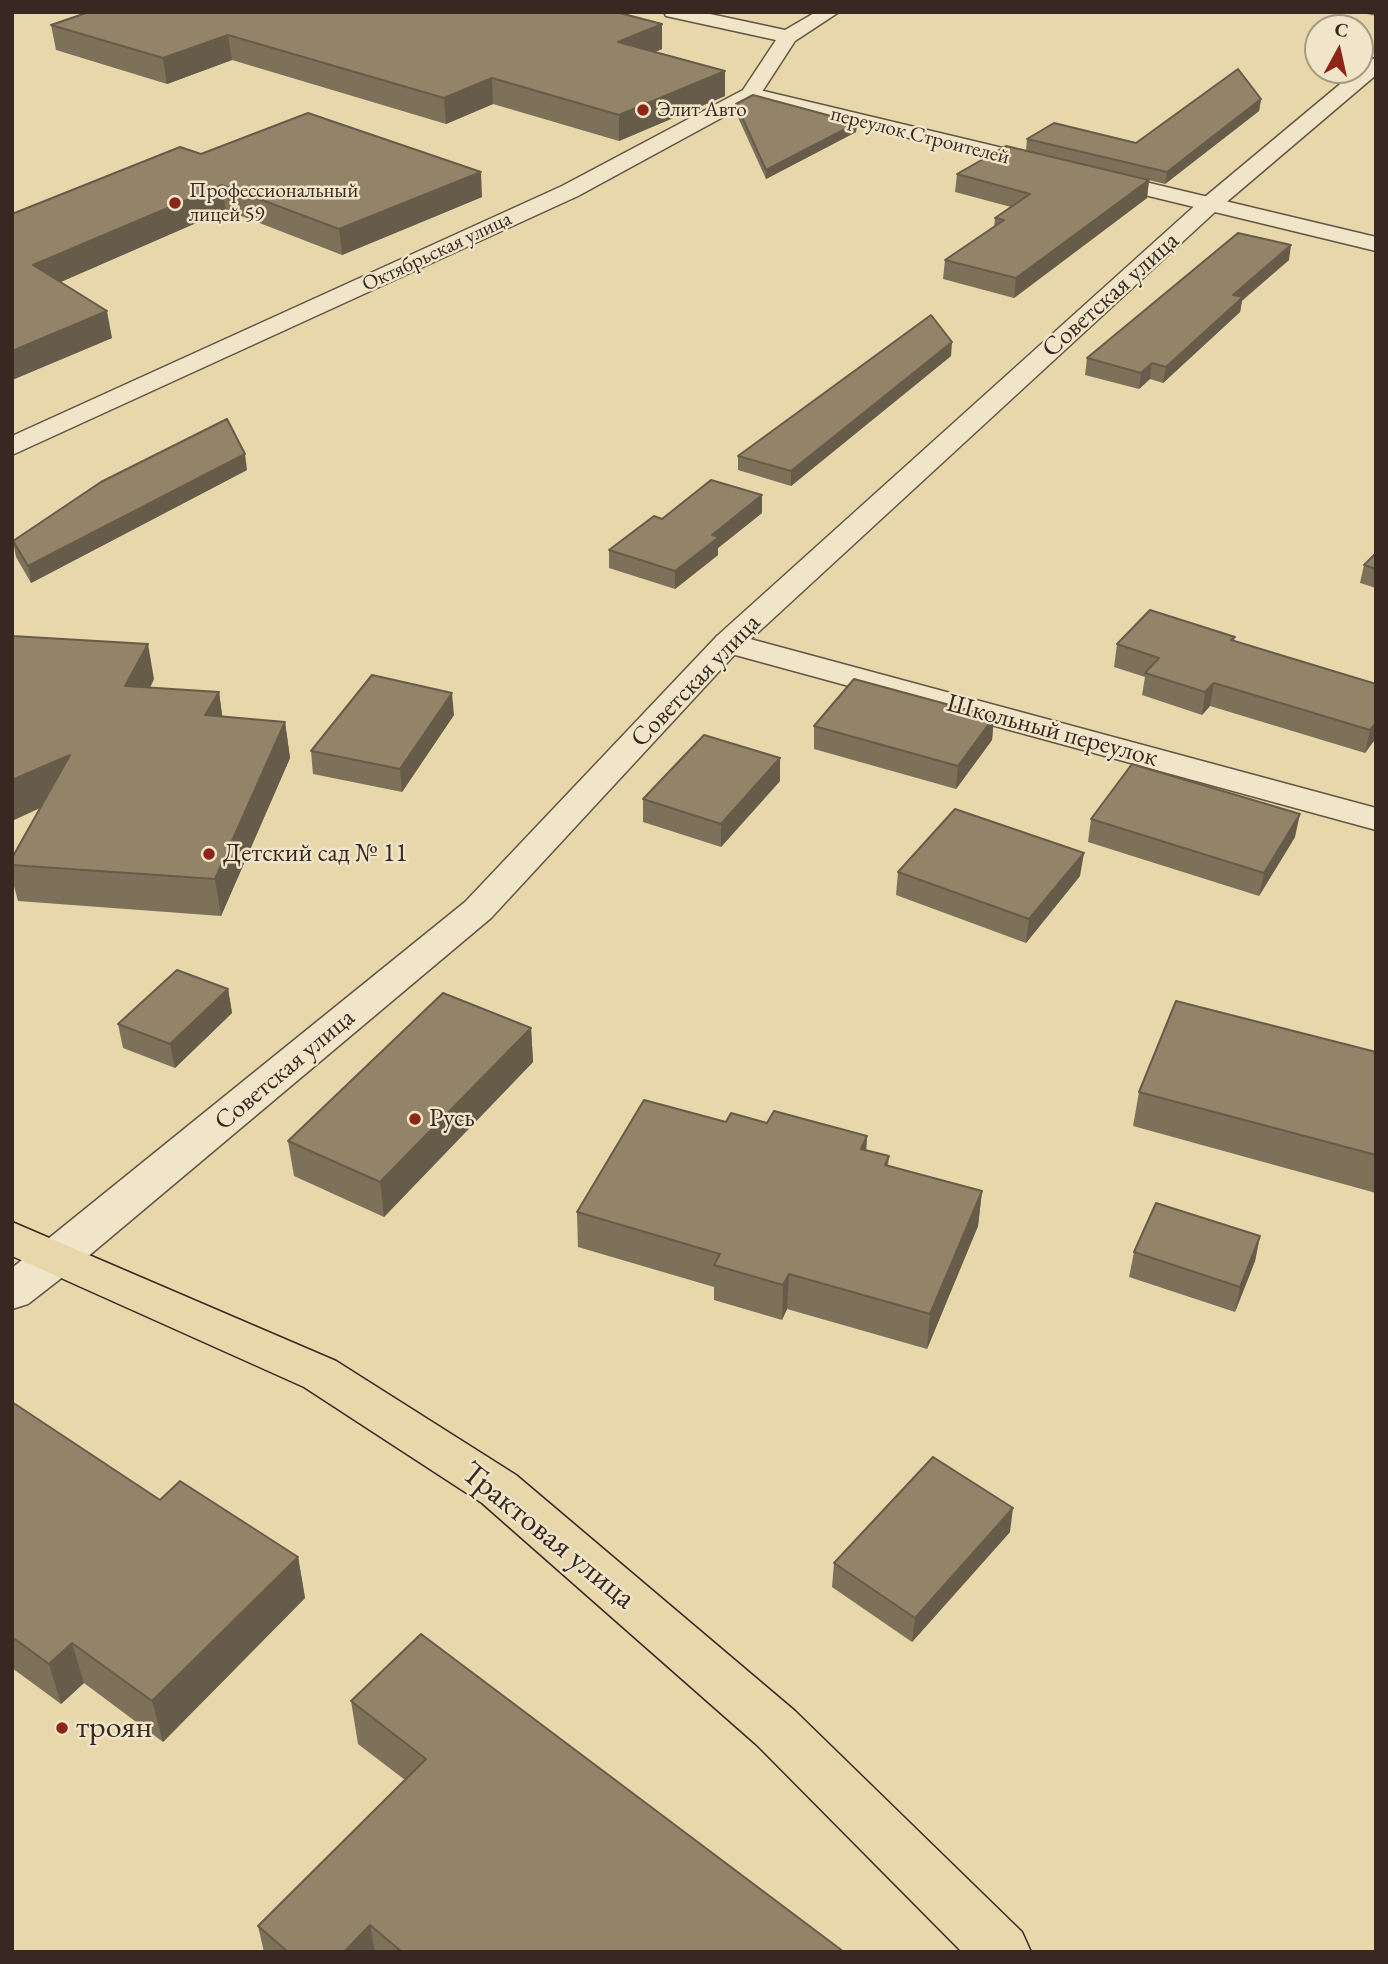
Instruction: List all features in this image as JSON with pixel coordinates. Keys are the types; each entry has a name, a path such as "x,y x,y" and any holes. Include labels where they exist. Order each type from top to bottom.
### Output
{"main road":[{"name":"Трактовая улица","path":"12,1238 320,1374 499,1489 776,1728 1002,1952"}],"street":[{"path":"673,12 788,37"},
{"name":"Октябрьская улица","path":"12,447 570,191 751,94 788,37 830,12"},
{"name":"Советская улица","path":"12,1292 57,1258 478,910 728,643 1208,206 1376,64"},
{"name":"переулок Строителей","path":"751,94 1208,206 1376,244"},
{"name":"Школьный переулок","path":"728,643 1376,819"}],"building":[{"path":"89,12 616,12 662,24 618,42 725,71 619,115 492,78 444,98 228,35 163,58 51,25"},
{"path":"1238,69 1261,99 1167,172 1027,139 1054,123 1136,143"},
{"path":"753,95 857,123 766,170 736,104"},
{"path":"308,113 481,172 339,229 222,185 33,265 107,311 12,351 12,214 180,147 201,154"},
{"path":"1006,146 1149,180 1016,278 945,260 1004,220 995,218 1030,194 957,174"},
{"path":"1238,233 1291,245 1233,295 1243,297 1166,367 1152,363 1141,373 1087,358"},
{"path":"931,315 952,342 791,471 738,456"},
{"path":"227,419 245,454 28,566 13,541 101,482"},
{"path":"711,480 762,495 712,535 719,537 675,571 609,550 654,516 662,519"},
{"path":"1376,553 1376,569 1364,565"},
{"path":"1150,610 1235,637 1231,640 1376,684 1376,723 1370,730 1214,683 1205,692 1145,673 1159,658 1117,644"},
{"path":"12,636 148,644 125,686 219,692 205,715 285,722 215,879 12,865 12,858 70,755 12,780"},
{"path":"372,675 452,693 400,769 311,751"},
{"path":"854,679 994,717 958,766 814,726"},
{"path":"704,735 780,758 721,824 643,799"},
{"path":"1132,764 1300,814 1264,873 1091,819"},
{"path":"955,809 1084,853 1029,919 898,872"},
{"path":"177,970 228,989 170,1044 118,1024"},
{"path":"443,993 531,1028 380,1182 288,1141"},
{"path":"1176,1001 1376,1052 1376,1155 1139,1092"},
{"path":"644,1100 726,1122 731,1113 767,1123 774,1111 867,1136 861,1149 889,1156 885,1165 982,1191 930,1314 789,1274 783,1285 714,1265 720,1254 577,1212"},
{"path":"1156,1203 1260,1236 1240,1287 1134,1252"},
{"path":"12,1402 160,1500 180,1481 298,1557 152,1701 72,1643 49,1664 12,1637"},
{"path":"933,1457 1013,1508 915,1618 834,1563"},
{"path":"421,1634 844,1952 402,1952 370,1925 344,1952 288,1952 258,1926 426,1759 351,1701"}],"place":[{"name":"Элит Авто","path":"643,110"},
{"name":"Профессиональный лицей 59","path":"175,203"},
{"name":"Детский сад № 11","path":"209,854"},
{"name":"Русь","path":"415,1119"},
{"name":"троян","path":"62,1728"}]}
